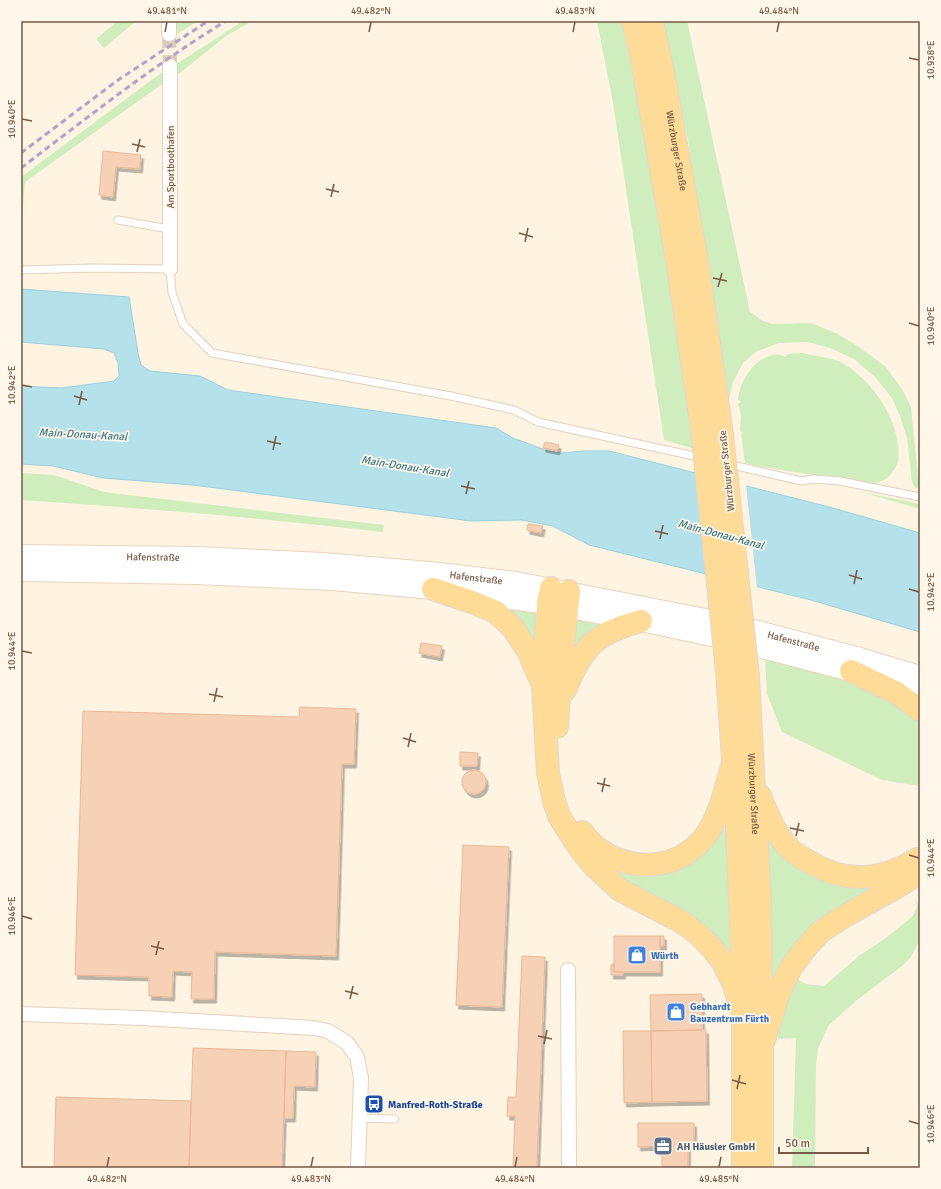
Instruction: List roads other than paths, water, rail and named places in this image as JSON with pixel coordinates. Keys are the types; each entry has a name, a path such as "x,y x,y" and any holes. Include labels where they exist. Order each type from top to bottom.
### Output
{"main road":[{"name":"Würzburger Straße","path":"633,21 642,60 678,266 712,432"},
{"name":"Würzburger Straße","path":"652,21 664,77 698,267 712,432 738,674 754,782 760,904 762,1168"},
{"name":"Hafenstraße","path":"21,555 198,558 323,563 440,573 516,582 559,598 641,621 735,641 851,671 920,692"},
{"name":"Hafenstraße","path":"21,571 196,574 334,580 559,598 731,624 860,658 920,676"},
{"path":"433,589 486,607 496,612 513,628 522,640 543,685"},
{"path":"559,598 543,685 548,773 559,816 568,832 593,865 620,890 680,921 699,935 712,948 728,974 743,1012"},
{"path":"559,598 560,672 556,750 559,772 567,804 580,830 587,840 608,856 633,864 652,864 674,860 691,850 707,833 717,814 734,760"},
{"path":"558,706 573,670 583,652 600,637 618,627 641,621"},
{"path":"851,671 897,693 920,710"},
{"name":"Würzburger Straße","path":"738,674 734,760 742,934 744,1168"},
{"path":"754,782 772,825 793,852 820,869 841,875 868,878 886,874 906,866 920,857"},
{"path":"762,1046 780,990 791,968 820,932 844,916 902,884 920,872"}],"street":[{"name":"Am Sportboothafen","path":"170,66 170,269"},
{"path":"568,970 568,1168"},
{"path":"21,1014 146,1018 314,1028 328,1031 348,1043 357,1057 361,1078 358,1168"}],"lane":[{"path":"118,220 169,229"},
{"path":"21,270 92,268 170,269 172,292 183,324 212,352 451,396 514,410 538,422 801,481 814,479 840,482 920,497"},
{"path":"360,1118 395,1119"}],"water":[{"name":"Main-Donau-Kanal","path":"21,289 129,297 141,365 150,371 200,376 228,390 496,428 513,438 548,451 561,453 609,451 833,508 920,533 920,632 811,600 589,545 553,526 532,522 521,520 471,521 193,485 103,478 53,466 21,464 21,386 62,388 114,381 119,376 118,363 114,353 104,349 21,342"}],"tunnel":[{"path":"169,34 170,66"}],"railway":[{"path":"21,153 118,80 208,21"},
{"path":"21,168 147,73 226,21"}],"place":[{"name":"Würth","path":"637,955"},
{"name":"Gebhardt Bauzentrum Fürth","path":"676,1012"},
{"name":"Manfred-Roth-Straße","path":"374,1104"},
{"name":"AH Häusler GmbH","path":"663,1146"}]}
